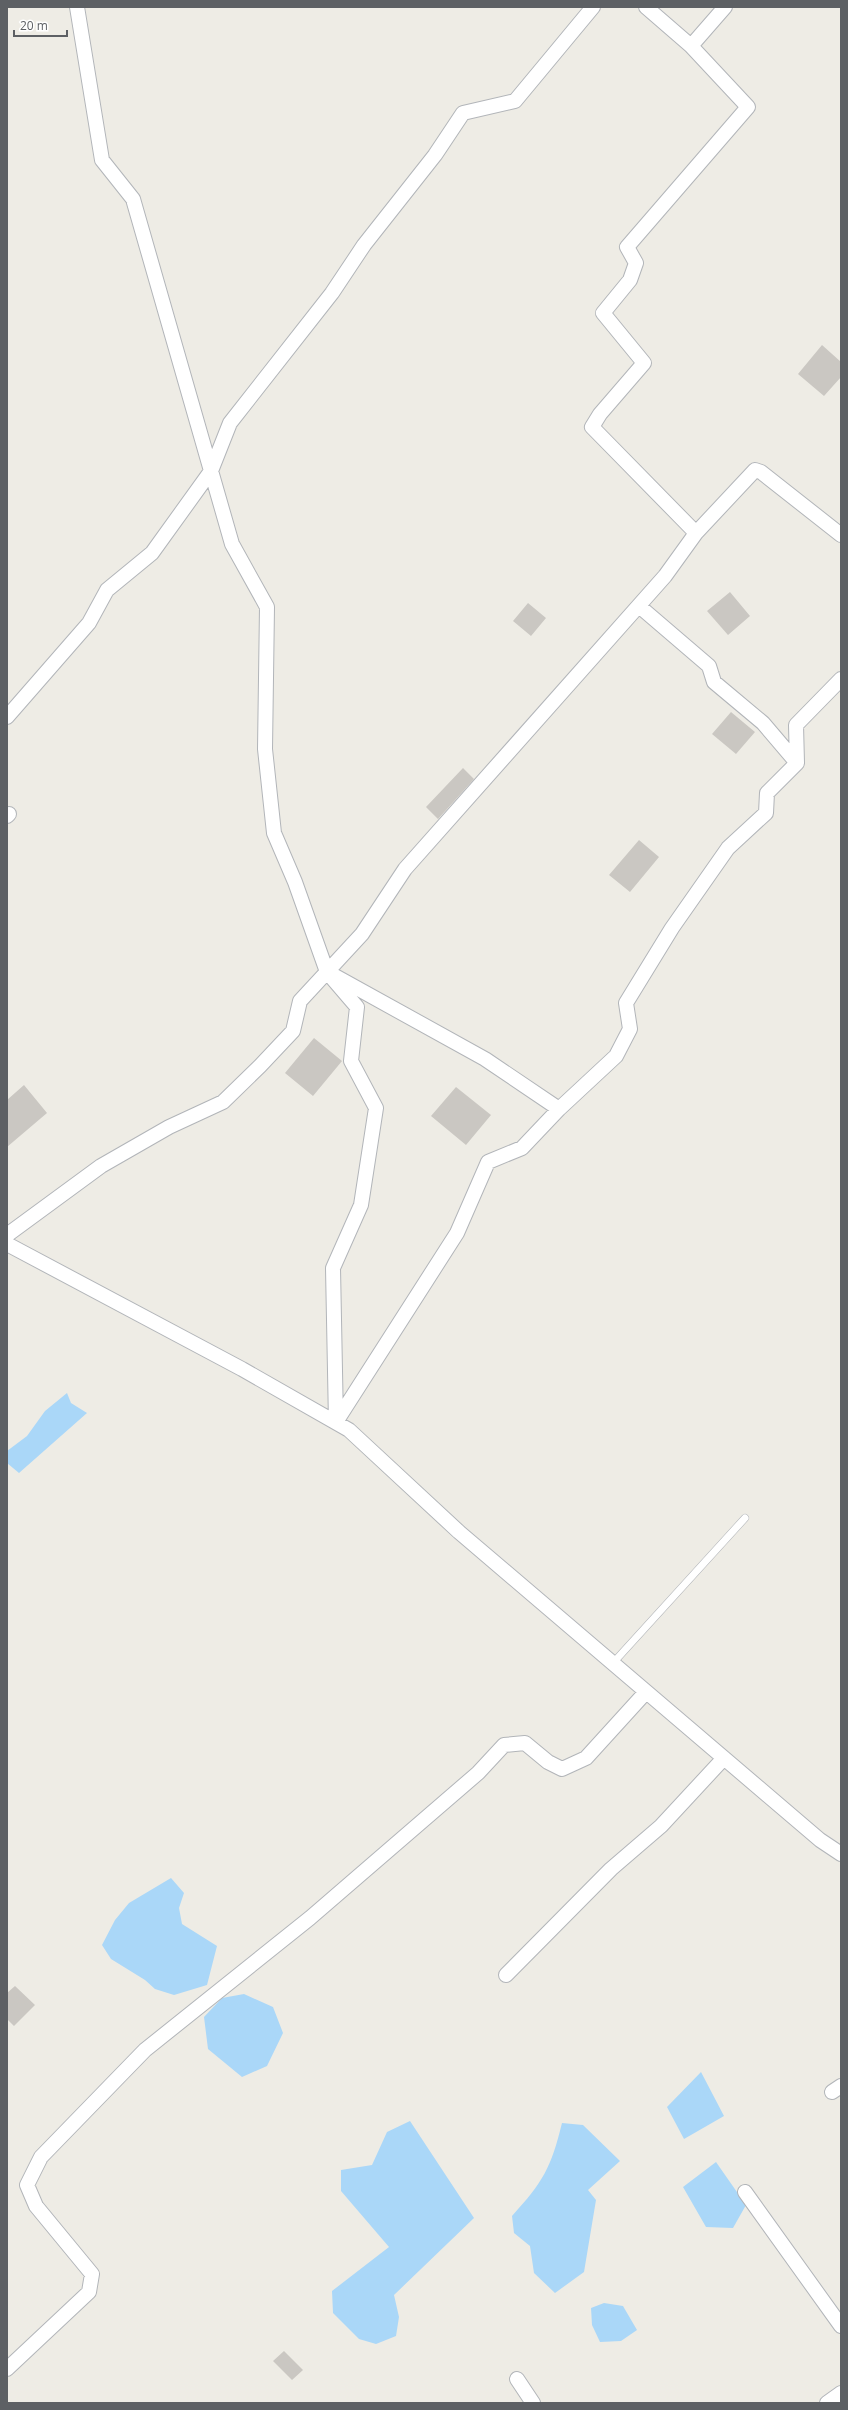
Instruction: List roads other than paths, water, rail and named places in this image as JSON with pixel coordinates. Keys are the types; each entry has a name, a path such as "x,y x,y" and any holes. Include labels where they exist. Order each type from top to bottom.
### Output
{"street":[{"path":"77,7 102,160 132,199 232,544 267,607 265,749 274,833 295,882 327,972 357,1008 351,1061 376,1108 361,1205 332,1268 336,1422"},
{"path":"7,716 89,623 107,590 152,553 211,471 230,423 332,293 364,245 435,155 462,113 515,101 593,7"},
{"path":"646,7 691,46 748,107 627,247 636,263 630,280 603,313 644,363 600,414 592,427 696,533"},
{"path":"691,46 725,7"},
{"path":"7,1235 101,1166 169,1127 223,1102 293,1031 300,1001 362,934 405,870 665,576 696,533 755,470 761,472 841,535"},
{"path":"639,606 709,666 714,682 763,723 797,763"},
{"path":"336,1422 457,1233 488,1162 522,1148 559,1109 616,1056 630,1029 626,1003 668,935 728,848 766,813 768,793 797,763 796,725 841,679"},
{"path":"327,972 485,1060 559,1109"},
{"path":"7,1244 349,1430 459,1532 820,1840 841,1854"},
{"path":"7,2369 89,2292 92,2274 36,2206 27,2185 41,2157 145,2050 310,1918 478,1773 504,1745 525,1743 548,1762 562,1769 586,1758 646,1692"},
{"path":"506,1974 611,1869 661,1826 724,1758"},
{"path":"745,2192 841,2326"},
{"path":"517,2380 533,2403"},
{"path":"827,2403 841,2393"}],"lane":[{"path":"613,1663 744,1518"}],"water":[{"path":"67,1393 71,1403 87,1413 19,1473 7,1463 7,1451 27,1436 45,1411"},
{"path":"171,1878 184,1893 179,1908 182,1924 217,1946 207,1985 174,1995 155,1989 145,1980 111,1959 102,1945 115,1920 129,1903"},
{"path":"244,1994 273,2007 283,2033 267,2066 242,2077 208,2049 204,2017 222,1998"},
{"path":"701,2072 724,2116 684,2139 667,2107"},
{"path":"410,2121 474,2218 394,2295 399,2317 396,2336 376,2344 359,2339 333,2313 332,2291 389,2247 341,2191 341,2170 372,2165 387,2132"},
{"path":"562,2123 583,2125 620,2161 588,2190 596,2200 584,2272 555,2293 534,2273 530,2246 514,2233 512,2216 539,2183 550,2163"},
{"path":"716,2162 746,2205 733,2228 706,2227 683,2187"},
{"path":"604,2303 623,2306 637,2330 621,2341 600,2342 592,2325 591,2308"}]}
